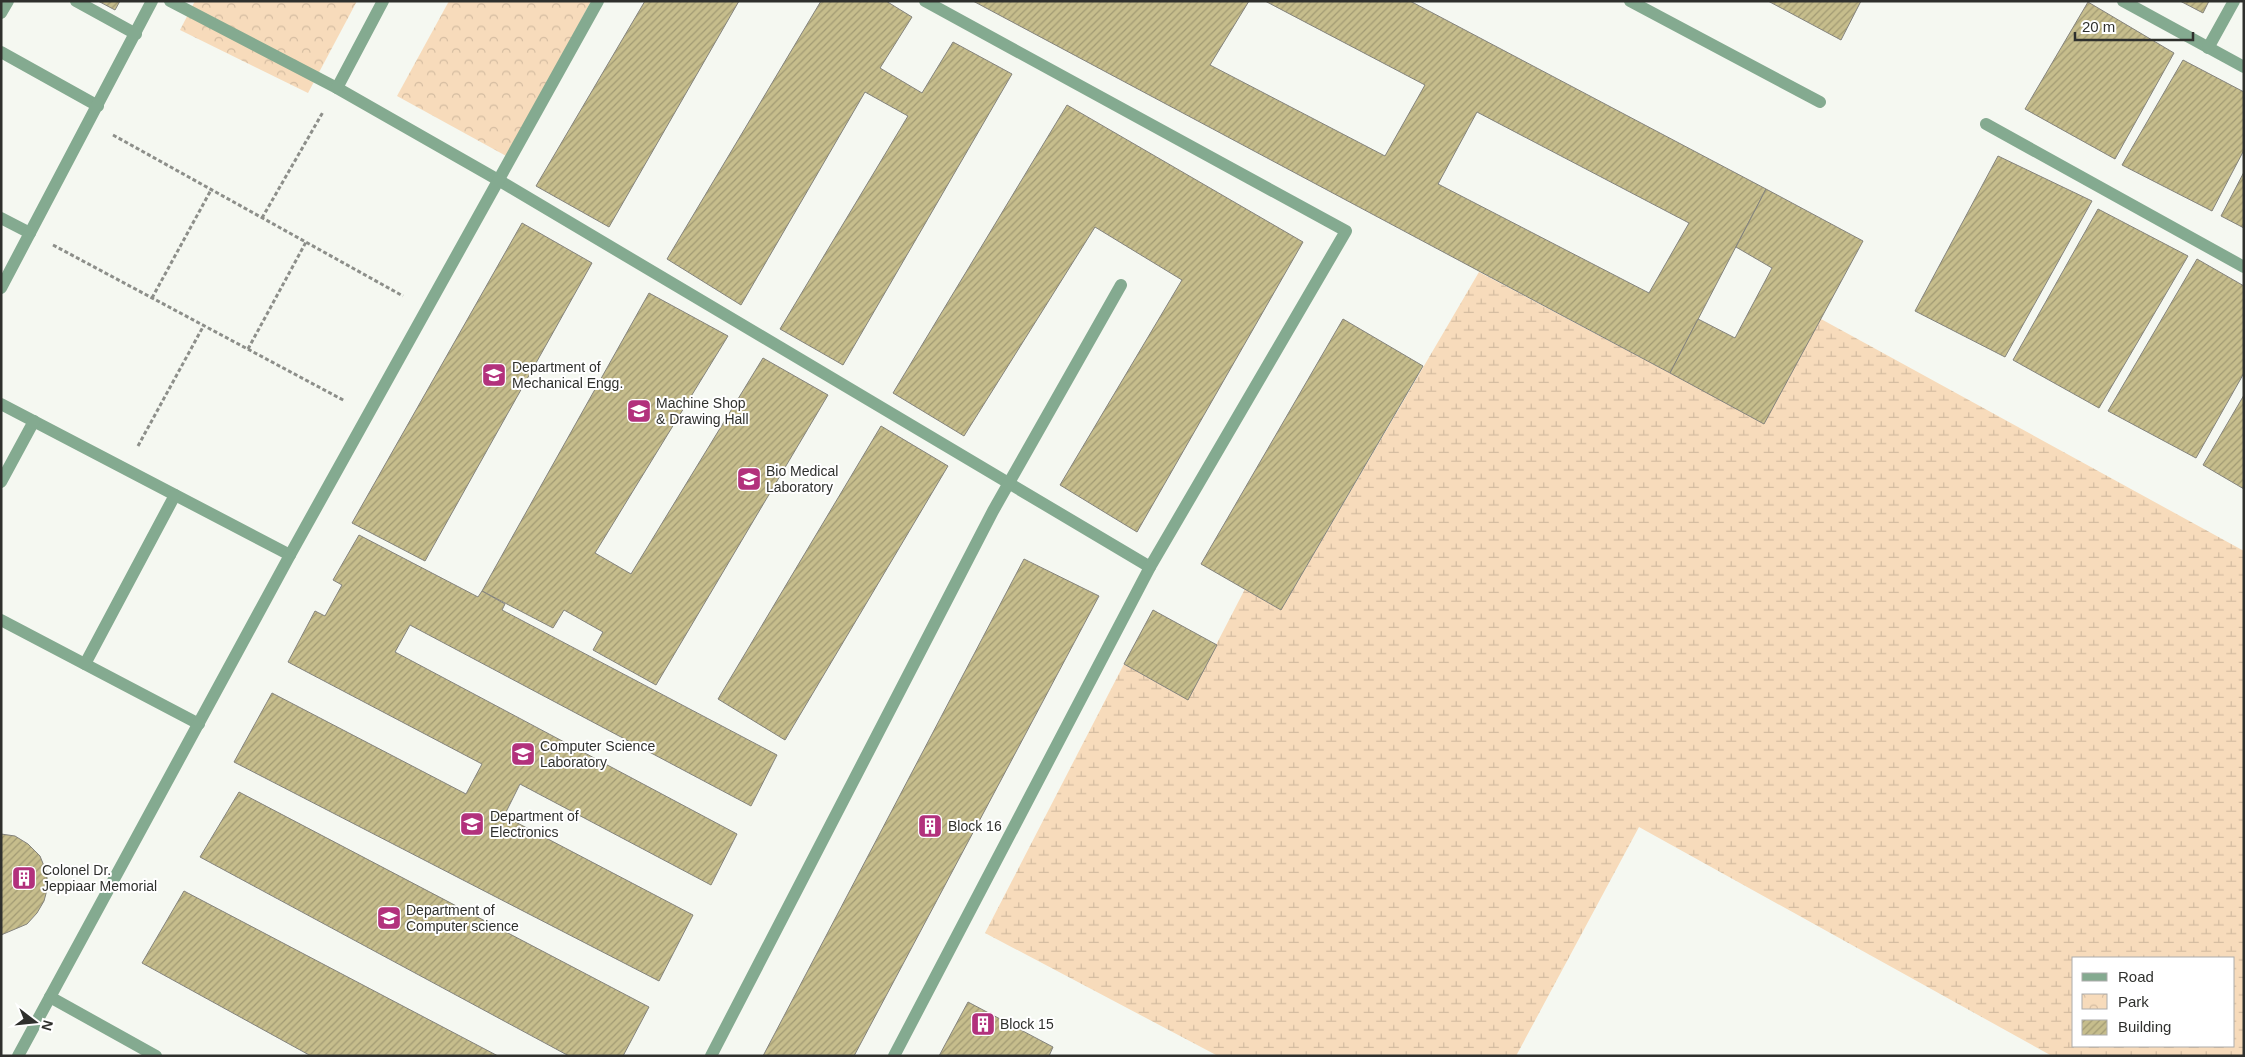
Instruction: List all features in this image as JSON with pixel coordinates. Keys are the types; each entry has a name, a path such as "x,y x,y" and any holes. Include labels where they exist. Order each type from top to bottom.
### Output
{"street":[{"path":"1,13 8,1"},
{"path":"76,1 136,34"},
{"path":"1,288 152,1"},
{"path":"170,1 337,88 500,181 1150,568"},
{"path":"337,88 383,1"},
{"path":"18,1056 290,554 500,181 598,1"},
{"path":"894,1056 1150,568 1346,232 925,1"},
{"path":"1630,1 1820,102"},
{"path":"2123,1 2244,67"},
{"path":"2208,48 2234,1"},
{"path":"1,52 98,106"},
{"path":"1986,124 2244,267"},
{"path":"1,218 30,233"},
{"path":"711,1056 879,727 1009,484 1121,285"},
{"path":"1,404 290,554"},
{"path":"1,482 34,421"},
{"path":"86,664 175,495"},
{"path":"1,620 198,724"},
{"path":"50,997 156,1056"}],"path":[{"path":"262,218 337,88"},
{"path":"89,122 427,309"},
{"path":"152,298 211,190"},
{"path":"30,233 369,414"},
{"path":"248,349 306,242"},
{"path":"125,469 204,326"}],"green space":[{"path":"195,1 357,1 308,93 180,30"},
{"path":"449,1 591,1 508,157 397,96"},
{"path":"1479,272 1670,373 1821,319 2244,551 2244,1056 2052,1056 1639,827 1516,1056 1218,1056 985,933 1124,664 1188,699 1245,589 1281,610"}],"building":[{"path":"98,1 120,1 115,10"},
{"path":"645,1 739,1 609,227 536,186"},
{"path":"821,1 886,1 912,17 880,68 922,93 953,42 1012,74 843,365 780,329 908,116 865,92 741,305 667,259"},
{"path":"973,1 1249,1 1210,65 1385,156 1425,85 1265,1 1410,1 1766,189 1670,373","holes":["1477,112 1689,223 1649,293 1438,184"]},
{"path":"1768,1 1861,1 1841,40"},
{"path":"2180,1 2209,1 2203,13"},
{"path":"2088,2 2174,53 2115,159 2025,109"},
{"path":"2183,60 2244,92 2244,150 2212,211 2122,165"},
{"path":"1067,105 1303,242 1137,532 1060,485 1182,280 1095,227 964,436 893,393"},
{"path":"1998,156 2092,201 2005,357 1915,311"},
{"path":"2244,172 2244,228 2221,216"},
{"path":"1766,189 1863,241 1764,424 1670,373 1698,319 1735,338 1772,268 1736,247"},
{"path":"2098,209 2188,256 2099,408 2013,360"},
{"path":"522,223 592,263 425,561 352,523"},
{"path":"2197,259 2244,286 2244,373 2196,458 2108,411"},
{"path":"649,293 728,336 595,553 631,574 763,358 828,395 656,685 593,650 603,632 564,610 553,628 482,591"},
{"path":"1343,319 1423,366 1281,610 1201,564"},
{"path":"2244,395 2244,489 2203,465"},
{"path":"881,426 948,466 785,740 718,699"},
{"path":"359,535 478,597 482,591 505,604 502,610 777,755 751,806 410,625 395,652 737,834 711,885 520,784 504,816 693,915 659,981 234,762 272,693 466,794 482,764 288,662 315,611 325,616 342,585 333,580"},
{"name":"Block 16","path":"1024,559 1099,596 854,1056 763,1056"},
{"path":"1153,610 1217,645 1188,700 1124,664"},
{"path":"239,792 649,1007 623,1056 569,1056 200,857"},
{"name":"Colonel Dr. Jeppiaar Memorial","path":"1,834 15,836 28,844 40,856 46,871 48,886 44,901 37,913 27,924 1,935"},
{"path":"184,891 498,1056 311,1056 142,963"},
{"name":"Block 15","path":"968,1002 1053,1047 1049,1056 939,1056"}],"place":[{"name":"Department of Mechanical Engg.","path":"494,375"},
{"name":"Machine Shop & Drawing Hall","path":"639,411"},
{"name":"Bio Medical Laboratory","path":"749,479"},
{"name":"Computer Science Laboratory","path":"523,754"},
{"name":"Department of Electronics","path":"472,824"},
{"name":"Block 16","path":"930,826"},
{"name":"Colonel Dr. Jeppiaar Memorial","path":"24,878"},
{"name":"Department of Computer science","path":"389,918"},
{"name":"Block 15","path":"983,1024"}]}
